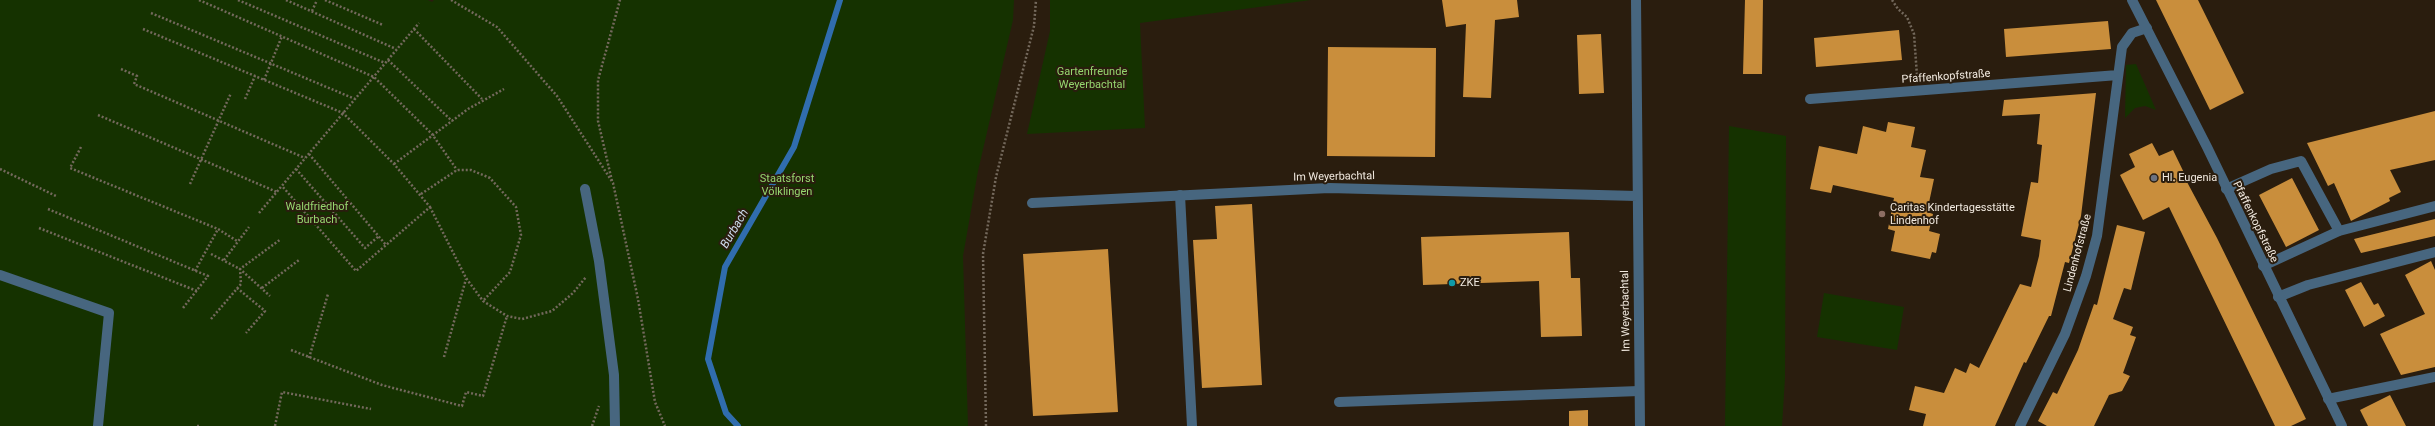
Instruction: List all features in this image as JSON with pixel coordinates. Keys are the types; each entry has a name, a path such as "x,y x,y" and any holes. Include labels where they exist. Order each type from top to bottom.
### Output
{"street":[{"name":"Im Weyerbachtal","path":"1636,0 1640,426"},
{"name":"Pfaffenkopfstraße","path":"2132,0 2342,426"},
{"path":"2118,75 2122,47 2132,33 2147,28"},
{"name":"Pfaffenkopfstraße","path":"1810,99 2118,75"},
{"name":"Lindenhofstraße","path":"2020,426 2065,334 2086,276 2101,214 2115,113 2118,75"},
{"path":"2226,189 2271,169 2301,161 2339,231"},
{"name":"Im Weyerbachtal","path":"1032,203 1328,188 1637,196"},
{"path":"585,189 599,261 614,375 615,426"},
{"path":"1180,195 1192,426"},
{"path":"2263,266 2339,231 2435,206"},
{"path":"2278,297 2308,285 2435,252"},
{"path":"0,275 109,313 98,426"},
{"path":"2328,399 2435,377"},
{"path":"1339,402 1640,391"}],"path":[{"path":"199,0 374,76 432,134 457,170"},
{"path":"238,0 385,63"},
{"path":"286,0 396,49"},
{"path":"312,11 317,0"},
{"path":"325,0 383,25"},
{"path":"451,0 497,27 557,96 613,183"},
{"path":"620,0 598,80 598,121 638,299 655,402 665,426"},
{"path":"986,426 983,254 996,177 1034,26 1036,0"},
{"path":"1892,0 1898,9 1907,17 1914,34 1918,91"},
{"path":"151,13 355,99"},
{"path":"259,213 419,23"},
{"path":"142,29 343,113 394,164 421,194 430,208 466,278 483,301 506,316 522,319 552,311 573,293 599,261"},
{"path":"414,29 482,99"},
{"path":"264,80 282,36"},
{"path":"388,60 452,121"},
{"path":"121,69 137,76 134,84 306,158"},
{"path":"245,99 255,76"},
{"path":"394,164 432,134 482,99 504,89"},
{"path":"190,184 231,93"},
{"path":"98,114 202,158 277,192"},
{"path":"81,147 70,168 218,229 237,241"},
{"path":"309,154 386,245"},
{"path":"0,169 56,196"},
{"path":"296,169 364,248 379,236"},
{"path":"421,194 457,170 471,170 490,178 516,207 521,235 510,272 483,301"},
{"path":"282,186 356,271 430,208"},
{"path":"48,209 208,276 183,308"},
{"path":"224,260 249,227"},
{"path":"39,228 197,291"},
{"path":"196,271 218,229"},
{"path":"240,269 281,239"},
{"path":"211,254 240,269 270,296"},
{"path":"262,288 299,260"},
{"path":"211,319 241,284 240,269"},
{"path":"444,357 466,278"},
{"path":"237,288 265,311 246,333"},
{"path":"309,358 328,294"},
{"path":"291,350 382,385 462,406 466,392 483,396 506,316"},
{"path":"275,426 282,392 371,409"}],"green space":[{"path":"0,0 428,0 432,2 434,0 1014,0 1013,20 978,171 963,256 968,426 0,426"},
{"name":"Gartenfreunde Weyerbachtal","path":"1050,0 1311,0 1140,23 1145,128 1027,134 1050,31"},
{"path":"2136,64 2156,110 2145,106 2135,108 2125,118 2126,65"},
{"path":"1729,126 1786,136 1785,378 1782,426 1725,426"},
{"path":"1824,293 1904,307 1897,350 1817,337"}],"building":[{"path":"1442,0 1517,0 1519,17 1495,20 1491,98 1463,97 1466,24 1446,27"},
{"path":"1745,0 1763,0 1762,74 1743,74"},
{"path":"2156,0 2198,0 2244,93 2210,110"},
{"path":"2108,21 2111,49 2006,57 2004,29"},
{"path":"1899,30 1902,60 1816,67 1814,38"},
{"path":"1601,34 1604,93 1579,94 1577,35"},
{"path":"1328,47 1436,48 1435,157 1327,156"},
{"path":"2096,93 2081,216 2069,263 2065,262 2051,316 2049,316 2026,363 2024,362 1995,426 1923,426 1926,414 1909,410 1915,386 1944,393 1955,368 1966,373 1970,363 1979,368 2020,284 2031,287 2039,256 2041,240 2021,236 2031,182 2038,183 2042,145 2037,144 2040,114 2002,116 2004,100"},
{"path":"2435,111 2435,160 2390,170 2401,192 2389,198 2390,201 2351,221 2334,183 2328,186 2307,143"},
{"path":"1888,122 1915,127 1911,147 1926,150 1920,177 1934,179 1927,212 1933,214 1929,231 1940,234 1936,253 1932,252 1930,259 1891,251 1895,231 1888,229 1894,198 1833,185 1831,193 1810,189 1819,146 1857,154 1863,126 1886,132"},
{"path":"2152,143 2159,156 2173,150 2188,181 2187,182 2217,238 2306,419 2291,426 2275,426 2169,207 2143,220 2120,175 2135,167 2129,154"},
{"path":"2292,178 2319,230 2286,247 2259,195"},
{"path":"1252,204 1262,385 1202,388 1193,240 1217,239 1215,206"},
{"path":"2435,219 2435,236 2361,253 2354,239"},
{"path":"2117,225 2145,232 2131,290 2124,288 2113,319 2133,327 2130,335 2136,337 2123,373 2130,376 2122,391 2109,395 2094,426 2047,426 2038,421 2053,392 2057,394 2078,350 2094,304 2097,305"},
{"name":"ZKE","path":"1569,232 1571,278 1580,278 1582,336 1541,337 1539,281 1423,285 1421,237"},
{"path":"1108,249 1118,412 1033,416 1023,254"},
{"path":"2431,261 2435,270 2435,367 2401,375 2380,334 2425,314 2405,275"},
{"path":"2361,282 2374,305 2378,303 2385,316 2364,327 2345,290"},
{"path":"2390,395 2406,426 2368,426 2360,410"},
{"path":"1588,410 1588,426 1569,426 1569,411"}],"waterway":[{"name":"Burbach","path":"738,426 726,413 708,359 725,267 794,147 840,0"}],"place":[{"name":"Hl. Eugenia","path":"2154,178"},
{"name":"Caritas Kindertagesstätte Lindenhof","path":"1882,214"},
{"name":"ZKE","path":"1452,283"}],"park label":[{"name":"Staatsforst Völklingen","path":"787,185"},
{"name":"Waldfriedhof Burbach","path":"317,213"}]}
